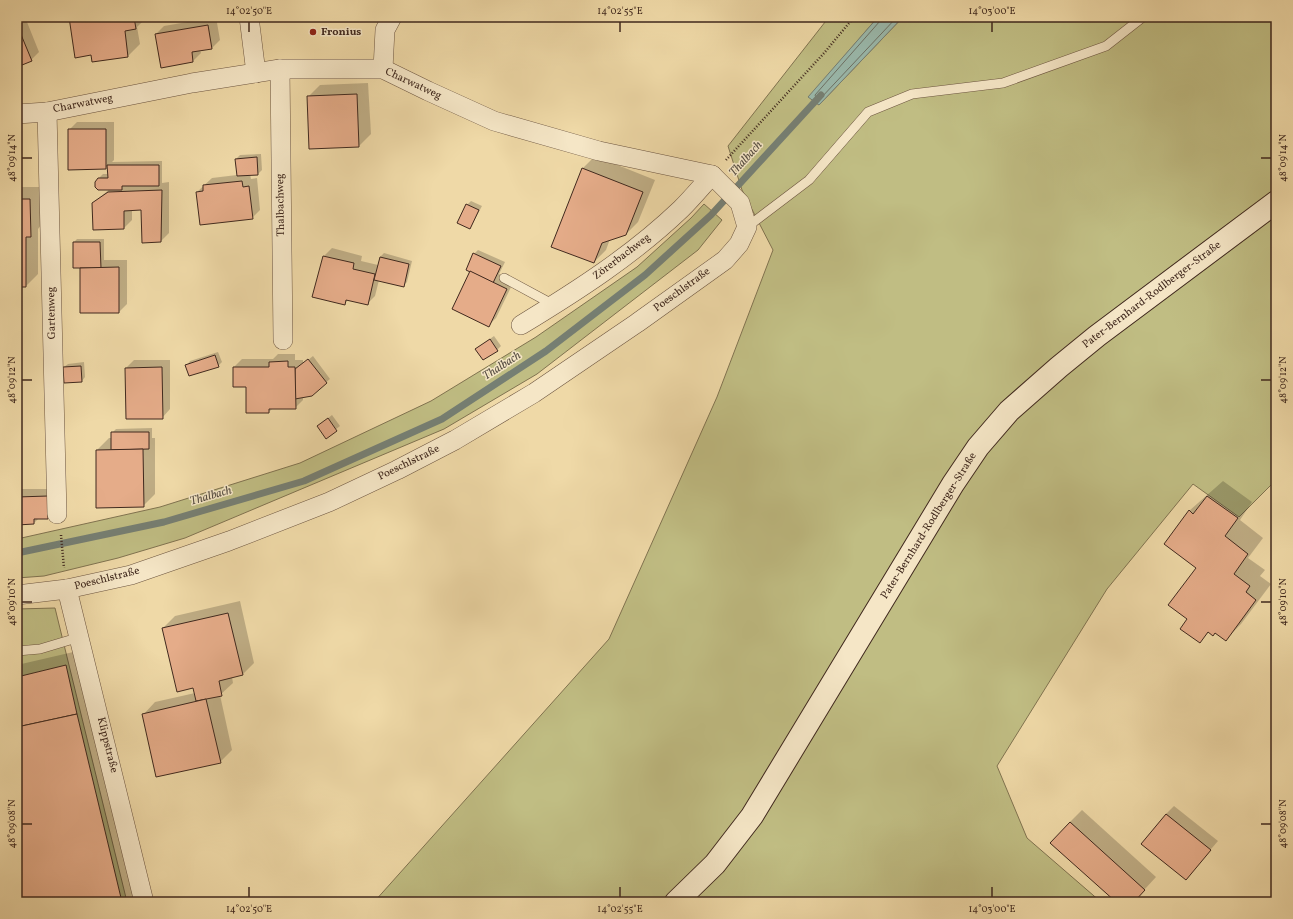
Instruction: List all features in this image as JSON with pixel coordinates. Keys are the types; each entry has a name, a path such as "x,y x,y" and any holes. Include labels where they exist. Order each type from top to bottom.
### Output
{"main road":[{"name":"Pater-Bernhard-Rodlberger-Straße","path":"676,902 715,864 752,816 953,484 978,447 1009,411 1059,367 1097,336 1276,202"}],"street":[{"path":"249,17 256,72"},
{"path":"383,68 385,30 392,17"},
{"name":"Charwatweg","path":"17,114 47,112 192,82 256,72 280,69 383,68 428,91 494,121 599,151 717,179"},
{"name":"Thalbachweg","path":"280,69 282,340"},
{"name":"Gartenweg","path":"47,112 57,514"},
{"path":"717,179 740,203 747,227"},
{"name":"Zörerbachweg","path":"521,325 554,306 636,248 681,208 717,179"},
{"name":"Poeschlstraße","path":"17,595 67,589 132,575 229,541 329,502 397,470 456,440 534,393 637,323 725,260 739,244 747,227"},
{"name":"Klippstraße","path":"67,589 144,902"}],"lane":[{"path":"747,227 809,180 868,112 912,94 1003,83 1106,46 1143,17"},
{"path":"504,278 554,306"},
{"path":"17,651 40,649 80,637"}],"path":[{"path":"717,179 854,17"},
{"path":"61,533 63,557"}],"shaded area":[{"path":"829,17 878,17 809,97 819,105 903,17 1276,17 1276,480 1239,517 1193,484 1107,589 997,766 1027,838 1101,902 374,902 609,639 717,397 773,250 742,190 728,146"},
{"path":"704,204 722,220 698,250 537,374 444,429 185,538 118,558 44,576 17,578 17,539 160,507 300,463 431,401 536,337 637,267 691,218"},
{"path":"55,608 127,902 17,902 17,609"}],"water":[{"path":"878,17 903,17 819,105 808,97"}],"building":[{"path":"69,17 134,17 136,29 125,31 128,57 92,62 91,55 75,58"},
{"path":"17,25 32,61 17,67"},
{"path":"208,25 212,49 192,52 193,62 161,68 155,34"},
{"path":"357,94 359,147 309,149 307,96"},
{"path":"68,129 106,129 106,169 68,170"},
{"path":"257,157 258,175 237,176 235,159"},
{"path":"107,165 159,165 159,186 122,186 122,190 98,190 95,187 95,182 98,178 108,178"},
{"path":"582,168 643,192 626,235 602,243 594,263 551,247"},
{"path":"242,181 243,187 249,186 253,219 200,225 196,192 203,191 203,185"},
{"path":"162,190 161,242 142,243 141,210 124,211 124,229 93,230 92,203 108,192"},
{"path":"17,199 30,199 31,237 26,237 26,287 17,287"},
{"path":"466,204 479,210 470,229 457,223"},
{"path":"73,242 100,242 101,268 73,268"},
{"path":"473,253 501,266 493,283 466,270"},
{"path":"323,256 354,263 353,269 375,274 368,305 346,300 345,305 312,297"},
{"path":"380,257 409,264 404,287 374,280"},
{"path":"119,267 119,313 80,313 80,268"},
{"path":"470,271 507,289 489,327 452,309"},
{"path":"490,339 498,351 483,360 475,349"},
{"path":"215,355 219,367 189,376 185,365"},
{"path":"308,359 327,383 312,396 295,399 295,369"},
{"path":"288,361 288,367 295,367 296,409 269,409 269,413 246,413 246,387 233,387 233,367 269,367 269,362"},
{"path":"81,366 82,382 64,383 63,367"},
{"path":"162,367 163,419 126,419 125,368"},
{"path":"328,418 337,431 326,439 317,426"},
{"path":"111,432 149,432 149,449 111,450"},
{"path":"143,449 144,507 96,508 96,450"},
{"path":"48,496 48,519 34,519 34,524 17,525 17,497"},
{"path":"1207,496 1238,518 1225,536 1248,554 1234,574 1250,586 1246,592 1256,600 1226,641 1215,633 1213,636 1208,632 1200,643 1180,629 1187,619 1168,605 1196,568 1164,544 1189,510 1193,514"},
{"path":"228,613 243,675 219,681 222,696 196,701 193,688 177,692 162,628"},
{"path":"66,665 77,714 17,727 17,677"},
{"path":"206,699 221,763 156,777 142,714"},
{"path":"77,714 122,902 17,902 17,727"},
{"path":"1166,814 1211,850 1186,880 1141,844"},
{"path":"1070,822 1145,890 1134,902 1116,902 1050,843"}],"waterway":[{"name":"Thalbach","path":"17,553 164,522 304,481 442,419 546,351 645,275 711,215 821,95"}],"place":[{"name":"Fronius","path":"313,32"}]}
